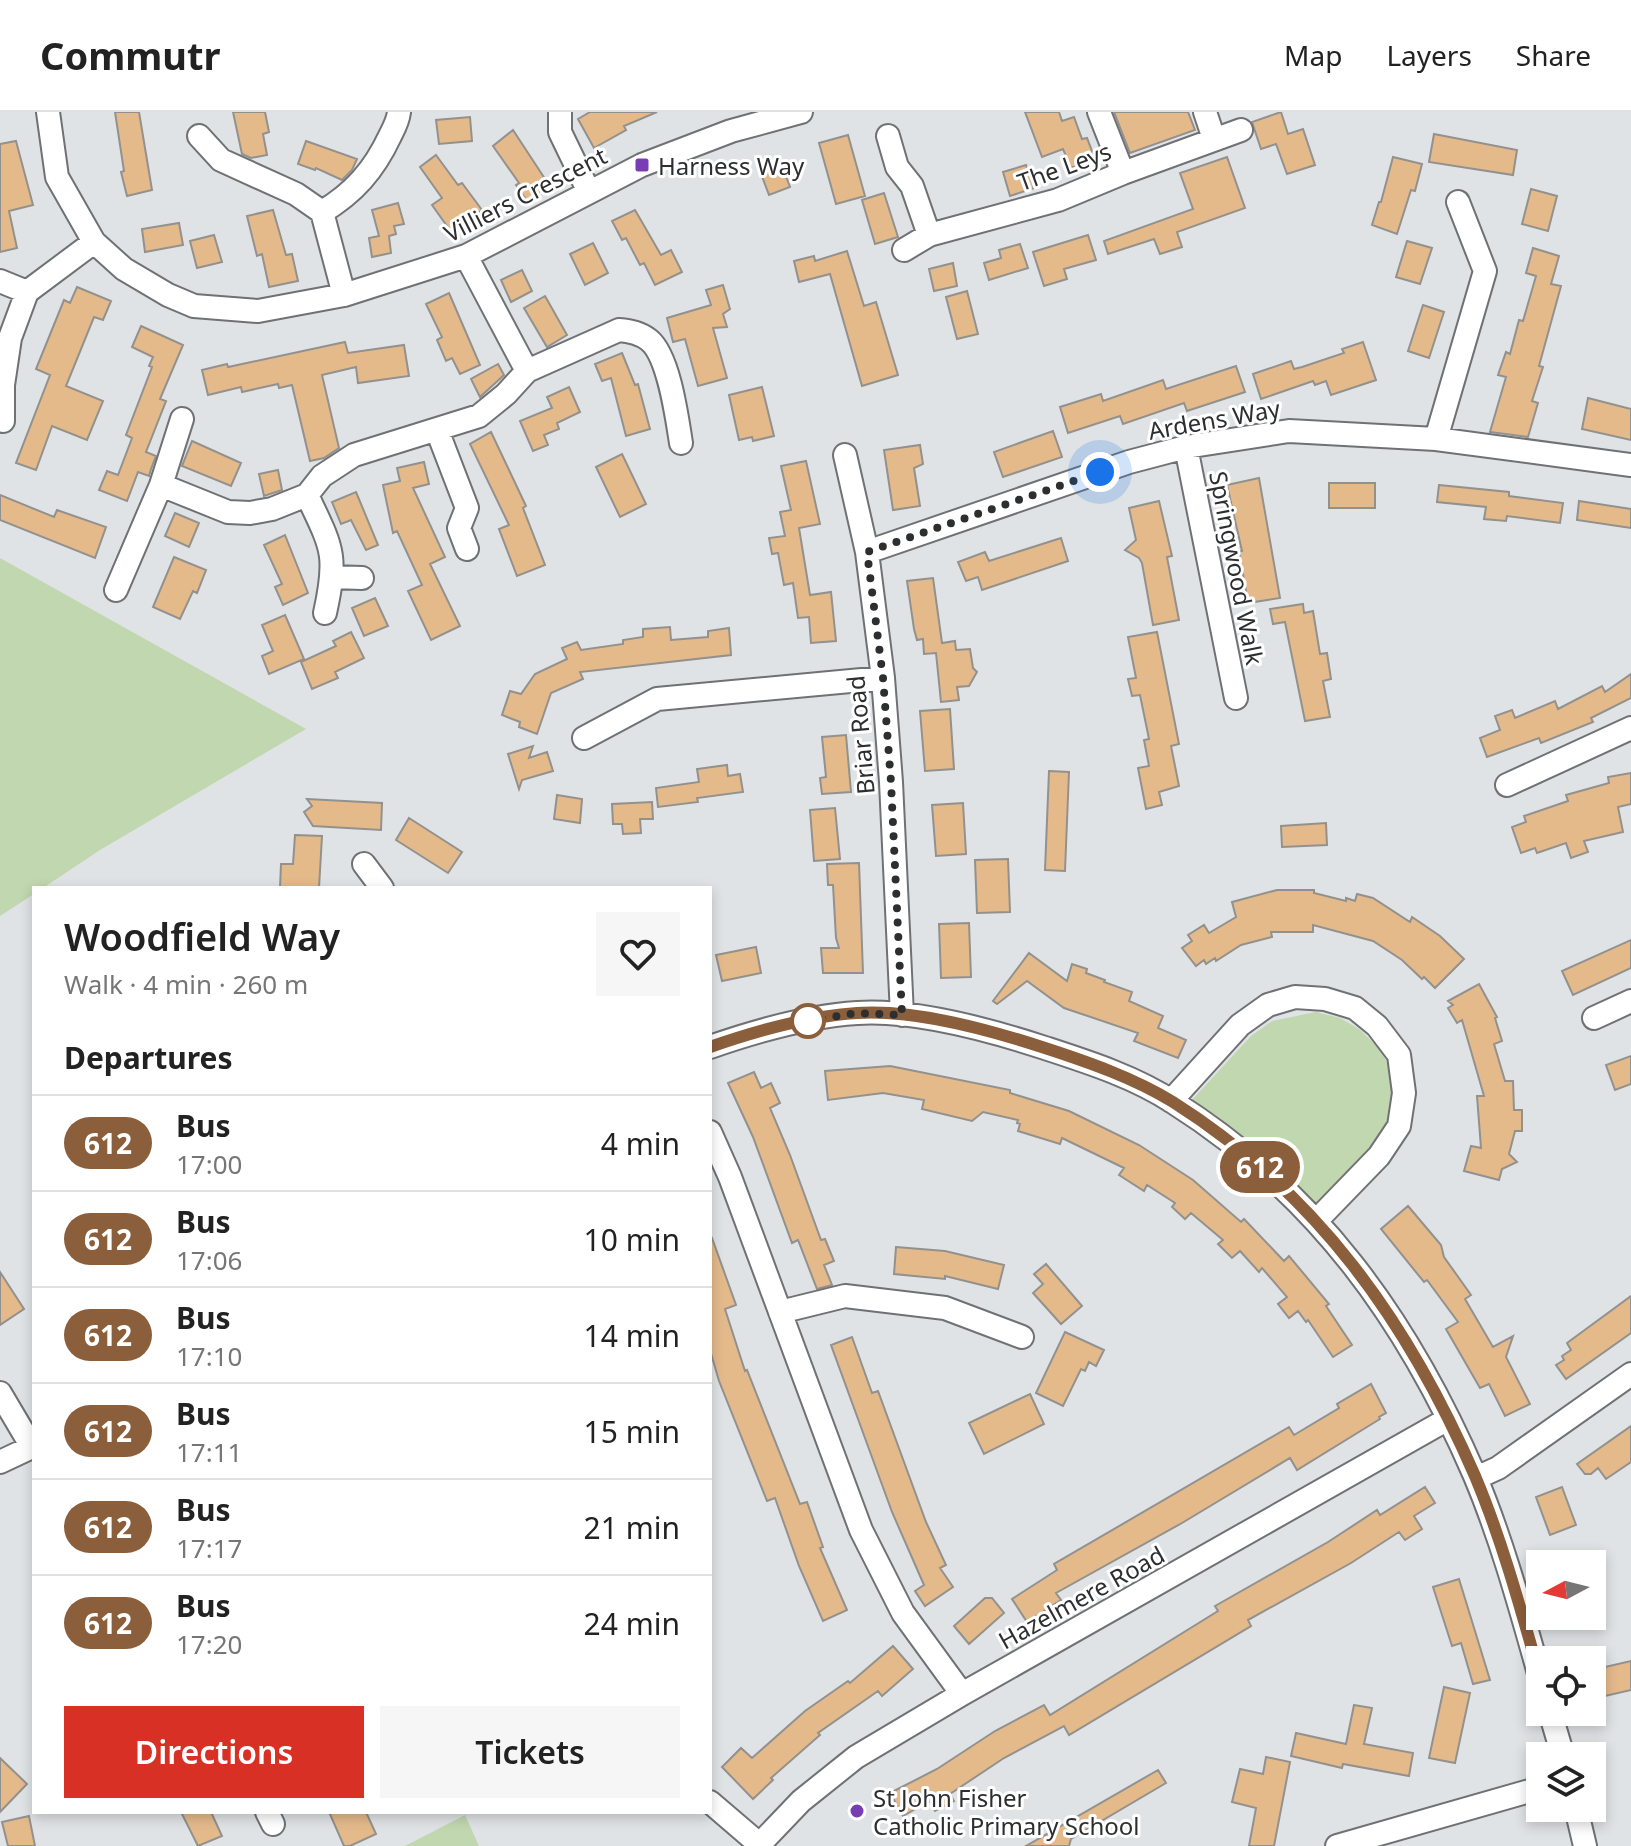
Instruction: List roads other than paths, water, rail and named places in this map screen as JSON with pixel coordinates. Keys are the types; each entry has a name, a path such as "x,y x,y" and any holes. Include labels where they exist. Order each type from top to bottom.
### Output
{"street":[{"name":"Villiers Crescent","path":"48,112 57,177 94,242 124,269 168,295 194,306 258,311 344,295 466,256 588,190 642,165 731,131 801,112"},
{"path":"322,212 344,199 366,178 387,144 399,112"},
{"path":"560,112 560,132 588,190"},
{"path":"1099,112 1123,173"},
{"path":"1205,112 1214,139"},
{"name":"The Leys","path":"904,250 929,235 1058,200 1241,130"},
{"path":"199,136 221,160 283,187 322,212 344,295"},
{"path":"888,136 897,167 912,186 929,235"},
{"path":"1436,439 1485,271 1458,202"},
{"path":"3,421 3,385 10,338 27,292 94,242"},
{"path":"466,256 527,371"},
{"path":"0,281 27,292"},
{"path":"161,485 228,512 272,509 307,495 322,476 354,455 479,416 506,394 527,371 619,330 635,332 657,348 673,397 681,443"},
{"path":"116,590 161,485 182,419"},
{"path":"437,430 467,508 459,528 467,549"},
{"name":"Ardens Way","path":"867,552 1129,462 1186,447 1289,431 1436,439 1631,465"},
{"name":"Springwood Walk","path":"1186,447 1236,698"},
{"name":"Briar Road","path":"845,455 867,552 883,678 902,1015"},
{"path":"307,495 332,546 333,577 325,613"},
{"path":"333,577 362,578"},
{"path":"584,738 657,699 883,678"},
{"path":"1507,785 1631,728"},
{"path":"364,864 380,886"},
{"path":"1171,1101 1240,1025 1268,1005 1295,997 1325,999 1355,1008 1377,1026 1399,1055 1404,1093 1399,1126 1379,1156 1317,1220"},
{"path":"1594,1018 1631,1001"},
{"path":"712,1046 762,1029 856,1013 902,1015 994,1031 1095,1064 1171,1101 1254,1161 1317,1220 1375,1292 1424,1369 1476,1478 1530,1646"},
{"path":"712,1136 730,1177 861,1530 903,1613 962,1694"},
{"path":"780,1312 845,1296 945,1308 1022,1337"},
{"path":"1476,1478 1498,1468 1631,1374"},
{"path":"0,1393 32,1445"},
{"name":"Hazelmere Road","path":"758,1845 801,1801 856,1757 1448,1419"},
{"path":"0,1462 32,1447"},
{"path":"1337,1846 1526,1792"},
{"path":"712,1804 758,1845"},
{"path":"1579,1822 1585,1846"}],"place":[{"name":"Harness Way","path":"642,165"},
{"name":"St John Fisher Catholic Primary School","path":"857,1811"}]}
